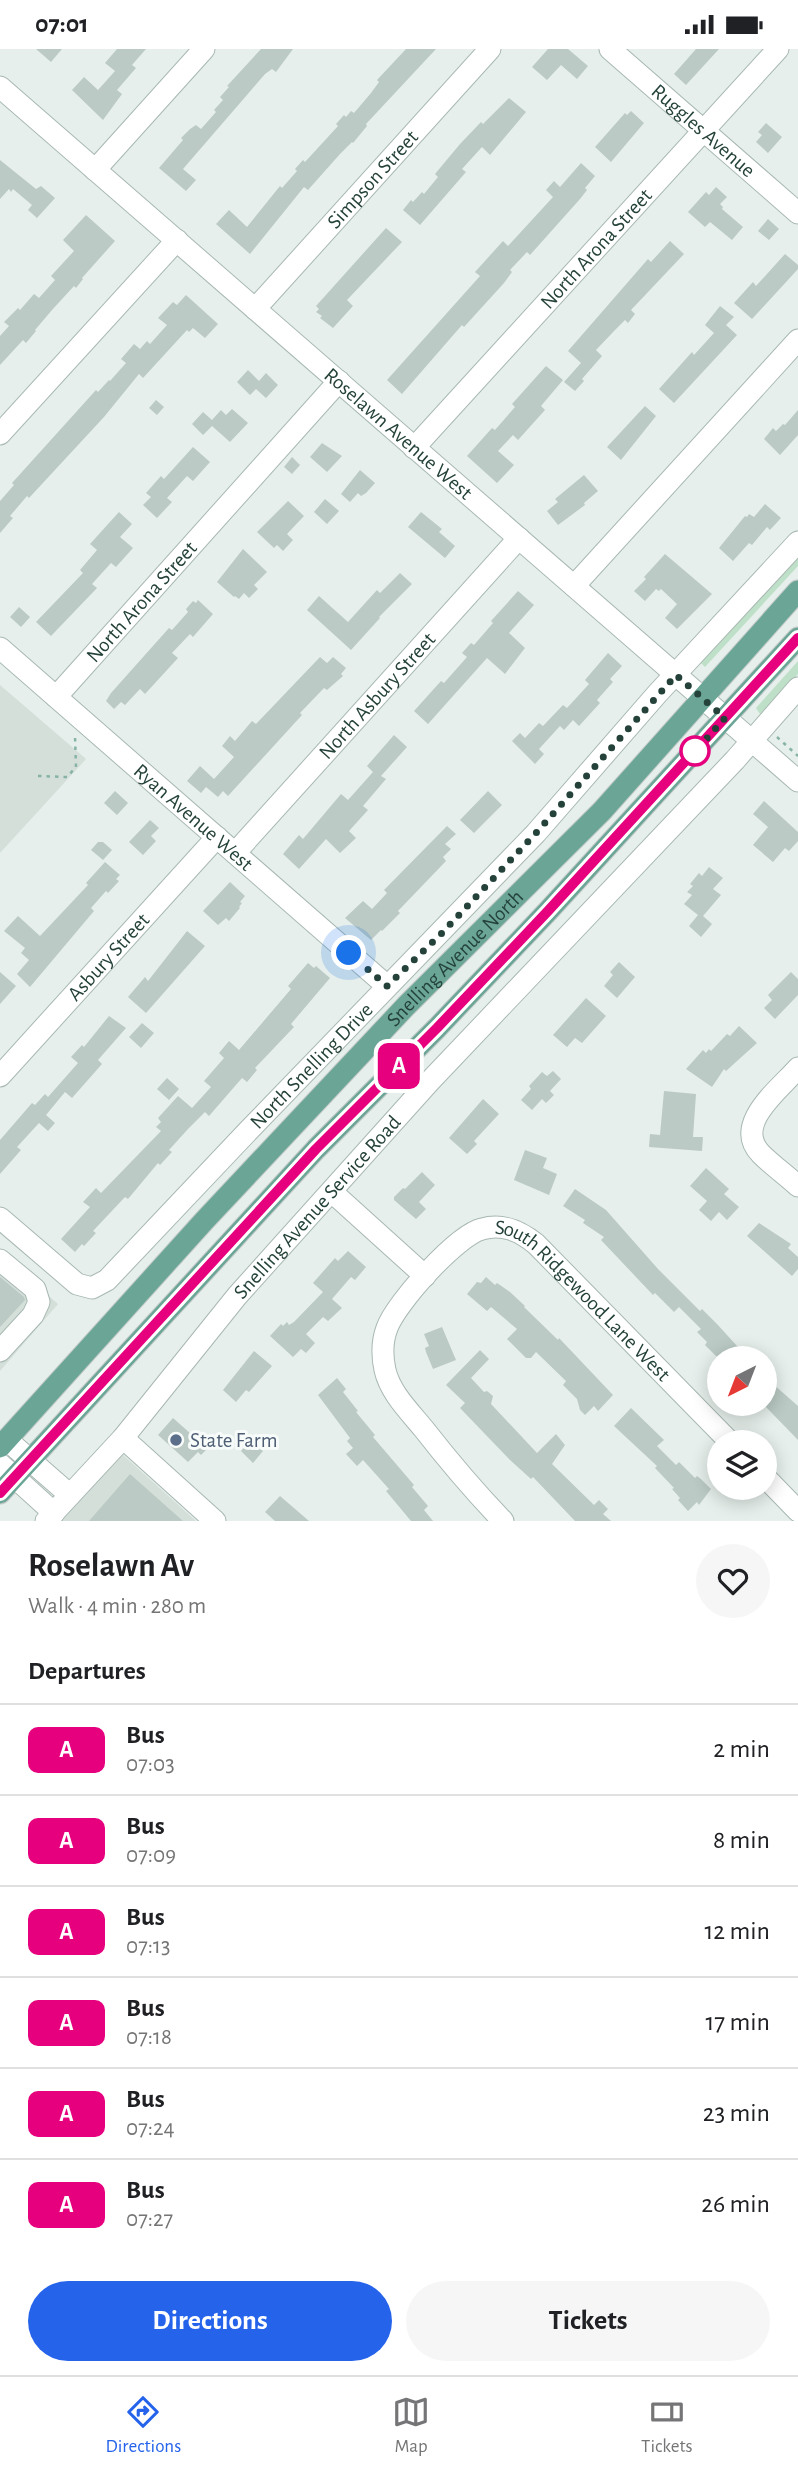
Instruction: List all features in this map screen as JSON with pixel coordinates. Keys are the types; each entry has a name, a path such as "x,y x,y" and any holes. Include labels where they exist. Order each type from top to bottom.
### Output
{"main road":[{"name":"Snelling Avenue North","path":"4,1444 204,1221 406,1006 602,811 798,591"},
{"name":"Snelling Avenue North","path":"5,1478 30,1461 316,1149 437,1028 548,911 798,638"}],"street":[{"path":"95,170 204,49"},
{"name":"Simpson Street","path":"255,309 490,49"},
{"name":"Ruggles Avenue","path":"610,49 798,213"},
{"name":"North Arona Street","path":"414,448 778,49"},
{"name":"Roselawn Avenue West","path":"0,87 798,781"},
{"path":"0,434 177,240"},
{"path":"574,586 798,340"},
{"name":"North Arona Street","path":"56,697 339,381"},
{"name":"North Asbury Street","path":"235,853 519,538"},
{"name":"North Snelling Drive","path":"0,1218 76,1285 99,1284 387,986 442,933 536,833 798,541"},
{"name":"Ryan Avenue West","path":"0,648 387,986"},
{"name":"Snelling Avenue Service Road","path":"50,1517 123,1438 237,1296 430,1081 798,688"},
{"name":"Asbury Street","path":"0,1076 217,837"},
{"path":"798,1069 754,1119 752,1135 754,1145 760,1153 798,1186"},
{"path":"332,1192 425,1276"},
{"name":"South Ridgewood Lane West","path":"503,1521 447,1458 391,1387 383,1357 387,1327 394,1313 453,1246 478,1229 499,1227 524,1235 536,1244 718,1430"},
{"path":"0,1260 35,1289 39,1302 33,1315 0,1350"},
{"path":"123,1438 215,1521"},
{"path":"4,1444 30,1461 70,1495"},
{"path":"5,1478 50,1517"},
{"path":"777,1489 798,1511"}],"path":[{"path":"38,776 67,778 76,767 74,712"},
{"path":"776,736 798,756"}],"shaded area":[{"path":"0,685 86,759 0,853"},
{"path":"0,1253 58,1304 0,1371"},
{"path":"122,1454 196,1521 62,1521"}],"green space":[{"path":"798,558 798,566 705,667 700,662"},
{"path":"798,661 798,674 760,714 756,708"}],"building":[{"path":"36,49 62,49 51,62"},
{"path":"117,49 146,49 132,65 136,68 117,90 122,94 103,120 72,90 84,77 98,90 115,71 105,63"},
{"path":"261,49 293,49 276,72 272,69 265,74 183,169 196,180 186,191 159,168 190,129 196,125 201,129 216,112 214,110 223,100 220,97 229,87 227,86"},
{"path":"406,49 436,49 366,124 353,143 308,190 304,187 250,254 216,224 229,210 247,227 280,186 282,188 297,171 295,169 303,160 305,162 338,126 336,124 344,115 346,117 351,111 354,113 379,82 377,80"},
{"path":"548,49 568,49 588,66 577,79 561,65 547,80 532,67"},
{"path":"696,49 719,49 686,85 674,74"},
{"path":"509,98 526,112 490,155 482,147 462,169 466,172 420,225 403,210 411,200 413,202 422,192 424,194 438,177 435,174 460,144"},
{"path":"631,111 644,123 611,162 595,147 625,113 627,115"},
{"path":"766,123 782,137 768,153 756,142 762,135 758,132"},
{"path":"0,160 36,189 41,186 55,198 37,218 28,210 32,205 13,189 11,192 9,189 0,199"},
{"path":"581,163 595,176 585,188 587,190 530,255 527,252 510,270 512,272 504,283 464,327 462,325 402,394 387,380 480,276 475,272 503,241 508,246 553,197 546,190 554,181 560,187"},
{"path":"716,187 727,197 720,204 722,209 743,227 732,240 710,222 705,227 688,212 706,192 709,195"},
{"path":"86,215 115,241 76,288 74,286 52,310 26,343 23,340 0,365 0,336 9,326 4,322 18,308 20,310 34,294 39,298 55,280 51,276 74,251 63,240"},
{"path":"768,219 779,229 769,240 758,231"},
{"path":"386,228 402,242 347,300 353,306 333,328 320,318 322,316 316,312 319,309 316,306"},
{"path":"670,241 684,254 631,310 635,314 628,323 625,320 596,350 602,356 575,391 564,382 581,363 568,351 648,259 651,262"},
{"path":"785,254 798,265 798,269 752,319 734,303 753,282 756,286"},
{"path":"186,295 218,324 205,338 193,328 189,332 187,330 143,378 139,374 104,417 29,498 27,496 0,533 0,501 14,485 12,483 96,390 98,392 126,363 121,359 134,344 140,349 147,341 150,344 167,325 158,318 173,302 177,305"},
{"path":"720,306 734,317 726,325 737,335 674,403 659,389 692,352 694,355 714,333 705,325"},
{"path":"546,366 563,380 541,406 545,410 518,440 513,435 498,451 514,465 497,483 467,456 492,428 495,430 515,407 512,404"},
{"path":"248,370 259,381 266,373 278,385 266,398 256,389 250,395 237,382"},
{"path":"156,400 164,407 157,415 149,408"},
{"path":"645,406 656,416 621,460 607,447"},
{"path":"232,409 248,423 230,442 212,426 203,435 192,424 203,412 212,420 221,410 226,415"},
{"path":"798,410 798,435 780,455 764,439 773,428 776,431 785,425"},
{"path":"322,443 342,456 327,472 310,457"},
{"path":"193,447 210,462 193,481 187,476 167,498 172,502 157,518 143,505 151,497 146,493 161,476 164,479"},
{"path":"292,457 300,465 292,474 284,467"},
{"path":"360,470 375,483 366,493 361,496 358,493 350,502 341,494"},
{"path":"584,475 598,491 585,505 558,525 547,511 558,502 555,499"},
{"path":"325,499 339,511 327,524 314,512"},
{"path":"288,501 304,516 287,534 293,540 283,551 277,545 274,548 257,532"},
{"path":"765,504 781,518 770,530 767,527 752,545 749,543 733,561 719,548 745,516 749,514 754,517"},
{"path":"119,512 132,524 120,537 133,548 116,567 111,563 92,584 97,588 51,636 36,622 83,573 80,570 97,550 90,544"},
{"path":"421,512 442,529 439,532 455,546 445,558 408,527"},
{"path":"243,549 267,572 254,585 258,589 249,598 244,593 239,599 217,582"},
{"path":"665,554 712,594 677,629 665,618 677,604 661,589 656,589 645,601 634,591"},
{"path":"400,573 412,584 351,650 307,610 319,596 348,622 377,590 380,593"},
{"path":"518,591 534,605 509,633 525,648 505,674 487,658 428,724 414,711 467,657 462,653 471,643 474,645"},
{"path":"198,600 213,614 193,637 190,634 172,653 178,658 145,694 140,689 125,705 121,702 114,709 106,701 111,693 169,628 172,630 188,612 186,609 193,601 196,603"},
{"path":"19,607 30,617 21,627 10,617"},
{"path":"608,653 622,666 610,679 613,682 597,700 600,703 579,726 573,720 564,730 560,726 539,749 544,754 535,764 512,741 520,733 525,738 539,723 543,726 563,705 567,708 589,684 585,680"},
{"path":"320,657 327,663 333,657 346,668 341,674 343,676 327,690 324,688 300,713 302,715 228,796 223,791 218,797 206,787 201,793 187,781 200,766 214,779 234,757 222,746 230,736 235,741 252,721 256,724"},
{"path":"394,735 407,747 381,776 386,779 363,806 368,810 349,831 356,838 340,853 326,839 299,869 283,854 299,835 303,839 341,794 348,800 373,772 367,766"},
{"path":"115,791 128,803 117,815 104,803"},
{"path":"488,791 502,805 474,833 460,820"},
{"path":"764,801 798,832 798,841 789,851 785,848 773,862 753,845 768,827 753,814"},
{"path":"150,820 159,828 151,836 156,841 143,855 129,842"},
{"path":"447,826 456,834 445,844 451,849 443,857 446,861 382,931 371,940 345,918 363,901 372,909 387,893 384,890"},
{"path":"98,842 103,842 112,850 103,860 91,850"},
{"path":"105,862 120,875 116,879 119,881 91,908 94,911 30,987 17,974 29,960 21,953 25,948 4,931 18,916 40,936 88,885 86,883"},
{"path":"709,867 723,878 713,889 721,895 703,916 712,924 701,937 689,926 698,915 684,904 692,895 687,892 693,886 690,884 699,873 702,876"},
{"path":"230,882 245,896 240,902 240,908 229,921 226,918 218,925 203,911"},
{"path":"187,931 205,946 146,1013 128,997 145,977 148,981"},
{"path":"619,962 635,977 617,998 604,986 613,975 610,972"},
{"path":"308,963 330,978 291,1024 294,1027 255,1068 257,1070 247,1082 242,1078 209,1116 205,1112 188,1129 169,1150 172,1152 160,1165 158,1163 128,1199 125,1197 93,1231 96,1233 75,1252 61,1239 90,1207 83,1202 96,1188 101,1193 161,1131 156,1127 161,1122 158,1118 178,1096 192,1108 211,1087 204,1081 224,1058 219,1053 229,1041 239,1050 291,989 288,986"},
{"path":"0,972 16,986 0,1004"},
{"path":"791,972 798,979 798,995 775,1019 764,1008 772,1000 768,995"},
{"path":"586,998 606,1016 582,1043 575,1038 567,1047 553,1035"},
{"path":"109,1016 126,1028 98,1060 102,1064 72,1098 65,1092 46,1115 55,1123 48,1131 39,1123 17,1147 21,1150 0,1174 0,1140 32,1103 35,1105 45,1094 48,1097 78,1063 71,1057 82,1045 84,1047"},
{"path":"142,1023 154,1033 141,1048 129,1037"},
{"path":"739,1026 757,1043 726,1071 724,1069 712,1087 686,1069 703,1050 706,1053 709,1049 711,1051"},
{"path":"553,1071 561,1079 550,1091 554,1095 546,1103 542,1099 532,1110 521,1100 542,1072 547,1076"},
{"path":"167,1078 179,1089 169,1100 157,1089"},
{"path":"664,1091 696,1094 693,1137 703,1137 702,1151 649,1147 650,1134 660,1135"},
{"path":"483,1099 499,1114 474,1141 477,1144 467,1154 449,1138"},
{"path":"525,1150 547,1158 543,1168 557,1174 549,1195 514,1180"},
{"path":"706,1168 729,1189 724,1194 739,1207 727,1220 719,1212 711,1221 699,1210 707,1201 690,1186"},
{"path":"422,1172 435,1185 419,1202 426,1209 416,1219 394,1200 394,1197"},
{"path":"575,1189 606,1210 658,1269 737,1346 707,1347 705,1345 707,1342 697,1332 701,1329 679,1307 674,1312 655,1293 653,1295 601,1240 604,1237 583,1223 585,1220 563,1206"},
{"path":"759,1223 791,1244 788,1248 798,1257 798,1269 792,1276 747,1236"},
{"path":"348,1251 366,1267 355,1280 351,1277 332,1299 342,1308 328,1321 323,1317 306,1334 315,1343 306,1353 301,1349 293,1357 270,1336 281,1324 283,1326 287,1322 289,1325 294,1322 323,1292 313,1283 335,1258 338,1261"},
{"path":"0,1277 25,1300 0,1327"},
{"path":"486,1277 510,1292 558,1340 559,1338 613,1395 598,1411 594,1406 585,1415 580,1410 577,1399 563,1385 566,1381 536,1352 531,1358 526,1358 507,1339 517,1329 491,1307 487,1311 467,1294 477,1282 481,1283"},
{"path":"442,1327 456,1360 433,1369 426,1352 425,1348 429,1346 424,1334"},
{"path":"480,1350 489,1359 471,1378 484,1392 487,1391 493,1396 491,1404 537,1453 556,1434 565,1445 552,1464 594,1505 599,1500 608,1509 603,1514 611,1521 575,1521 460,1408 465,1403 446,1385"},
{"path":"254,1351 272,1366 249,1392 246,1390 236,1402 223,1390"},
{"path":"337,1378 346,1389 343,1392 358,1411 356,1412 375,1435 373,1437 414,1485 412,1487 428,1506 424,1510 433,1521 411,1521 386,1491 389,1489 363,1460 357,1466 346,1454 353,1448 347,1441 350,1438 318,1395"},
{"path":"777,1388 798,1406 798,1440 775,1416 777,1416"},
{"path":"631,1408 664,1440 657,1446 676,1465 679,1462 707,1485 707,1494 699,1505 697,1502 688,1511 678,1500 680,1498 672,1489 674,1488 655,1468 657,1466 614,1426"},
{"path":"173,1418 191,1434 194,1431 210,1446 201,1455 198,1452 188,1462 158,1435"},
{"path":"251,1440 263,1451 253,1463 241,1451"},
{"path":"130,1474 183,1521 89,1521"},
{"path":"280,1496 309,1521 275,1521 265,1512"}],"bus line":[{"name":"A","path":"0,1493 316,1149 437,1028 548,911 798,638"}],"place":[{"name":"State Farm","path":"176,1440"}],"route":[{"path":"349,953 387,986 442,933 536,833 676,675 725,718 690,757 695,751"}]}
